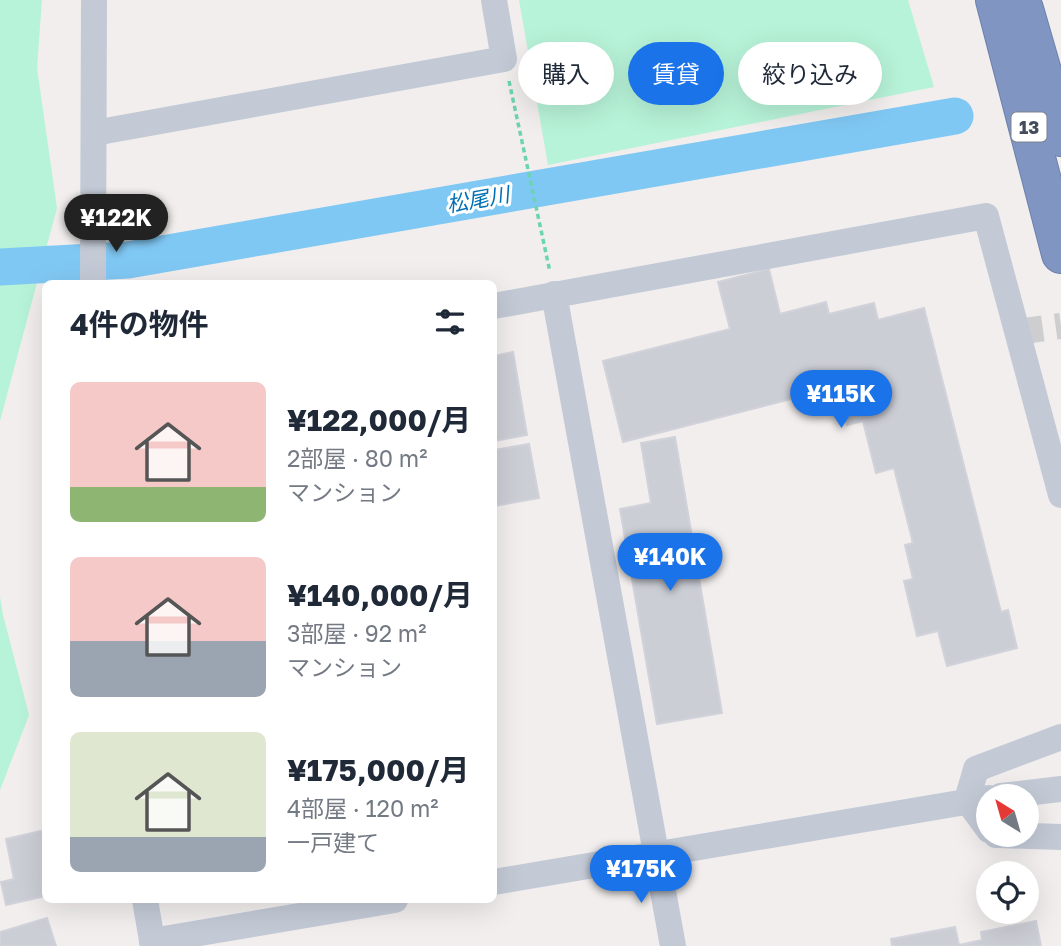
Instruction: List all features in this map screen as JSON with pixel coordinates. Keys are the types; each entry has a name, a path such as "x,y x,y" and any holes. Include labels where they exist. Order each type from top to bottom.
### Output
{"highway":[{"name":"13","path":"995,0 1061,254"},
{"name":"13","path":"1022,0 1061,137"}],"street":[{"path":"93,280 94,0"},
{"path":"94,133 504,59 494,0"},
{"path":"497,305 986,216 1061,495"},
{"path":"554,294 673,946"},
{"path":"977,784 976,769 1061,737"},
{"path":"1040,791 1061,789"},
{"path":"497,882 976,799"},
{"path":"1040,836 1061,837"},
{"path":"146,903 153,944 378,903"}],"path":[{"path":"504,59 549,264"}],"green space":[{"path":"0,0 42,0 37,68 57,208 0,421"},
{"path":"519,0 908,0 934,87 882,98 882,42 738,42 738,105 845,105 548,165 537,105 614,105 614,42 526,42"},
{"path":"0,597 29,715 0,790"}],"building":[{"path":"769,269 780,314 826,302 829,314 874,303 878,320 924,308 1001,612 1008,610 1017,648 947,666 938,631 917,636 904,581 913,579 905,545 913,543 894,468 876,473 863,421 847,425 838,387 623,442 603,361 730,329 718,282"},
{"path":"513,352 527,435 497,440 497,355"},
{"path":"675,437 722,713 657,724 620,509 651,503 641,443"},
{"path":"529,444 539,498 497,505 497,449"},
{"path":"41,831 42,897 6,905 1,882 14,879 6,839"},
{"path":"47,918 56,946 0,946 0,932"},
{"path":"1021,924 1037,924 1041,946 892,946 891,939 955,927 959,945 982,940 981,932"}],"waterway":[{"name":"松尾川","path":"0,267 128,260 955,116"}],"tunnel":[{"path":"1017,332 1061,326"}]}
